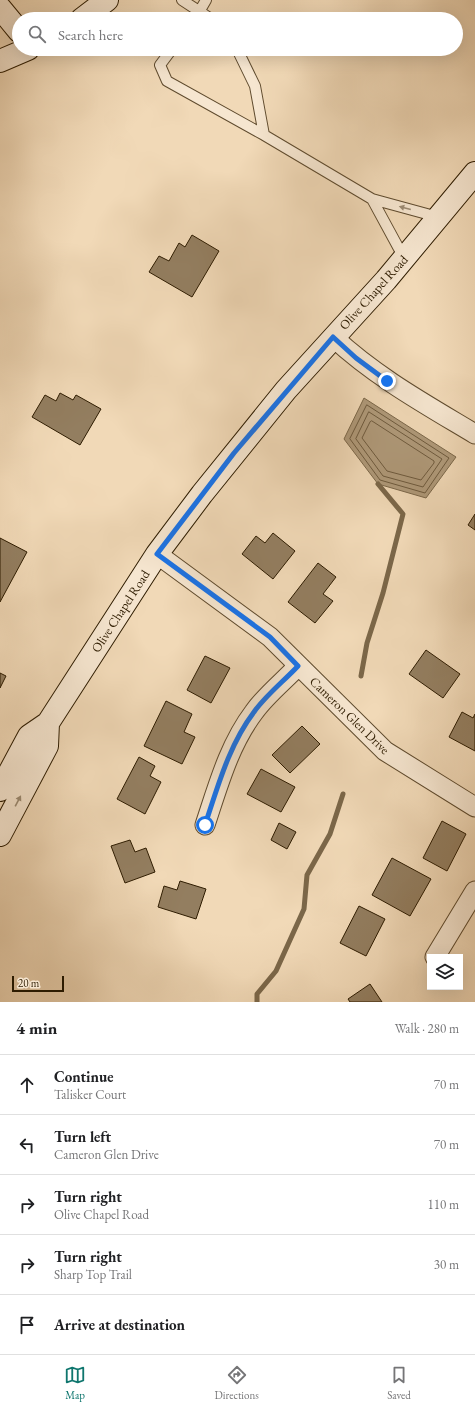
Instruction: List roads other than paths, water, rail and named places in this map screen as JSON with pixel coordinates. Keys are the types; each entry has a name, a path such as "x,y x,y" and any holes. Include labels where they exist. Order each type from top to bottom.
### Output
{"main road":[{"path":"91,12 107,0"},
{"path":"0,8 12,23"},
{"path":"0,61 12,56"},
{"name":"Olive Chapel Road","path":"0,790 6,764 28,736 48,723 157,554 234,453 333,337 404,258 475,173"},
{"path":"0,835 47,746 48,723"}],"street":[{"path":"333,337 356,358 387,381 475,434"},
{"name":"Cameron Glen Drive","path":"157,554 270,637 384,751 475,807"},
{"path":"205,825 230,754 244,726 255,711 298,666"},
{"path":"437,954 475,891"}],"lane":[{"path":"182,0 194,12"},
{"path":"200,12 206,0"},
{"path":"167,56 160,65 166,81 264,135 372,199 438,217"},
{"path":"240,56 255,86 264,135"},
{"path":"372,199 404,258"}],"water":[{"path":"364,398 456,457 426,498 378,484 344,439"}],"waterway":[{"path":"361,676 367,643 383,593 403,514 378,484"},
{"path":"257,1002 257,994 276,971 304,909 307,875 330,834 343,794"}]}
